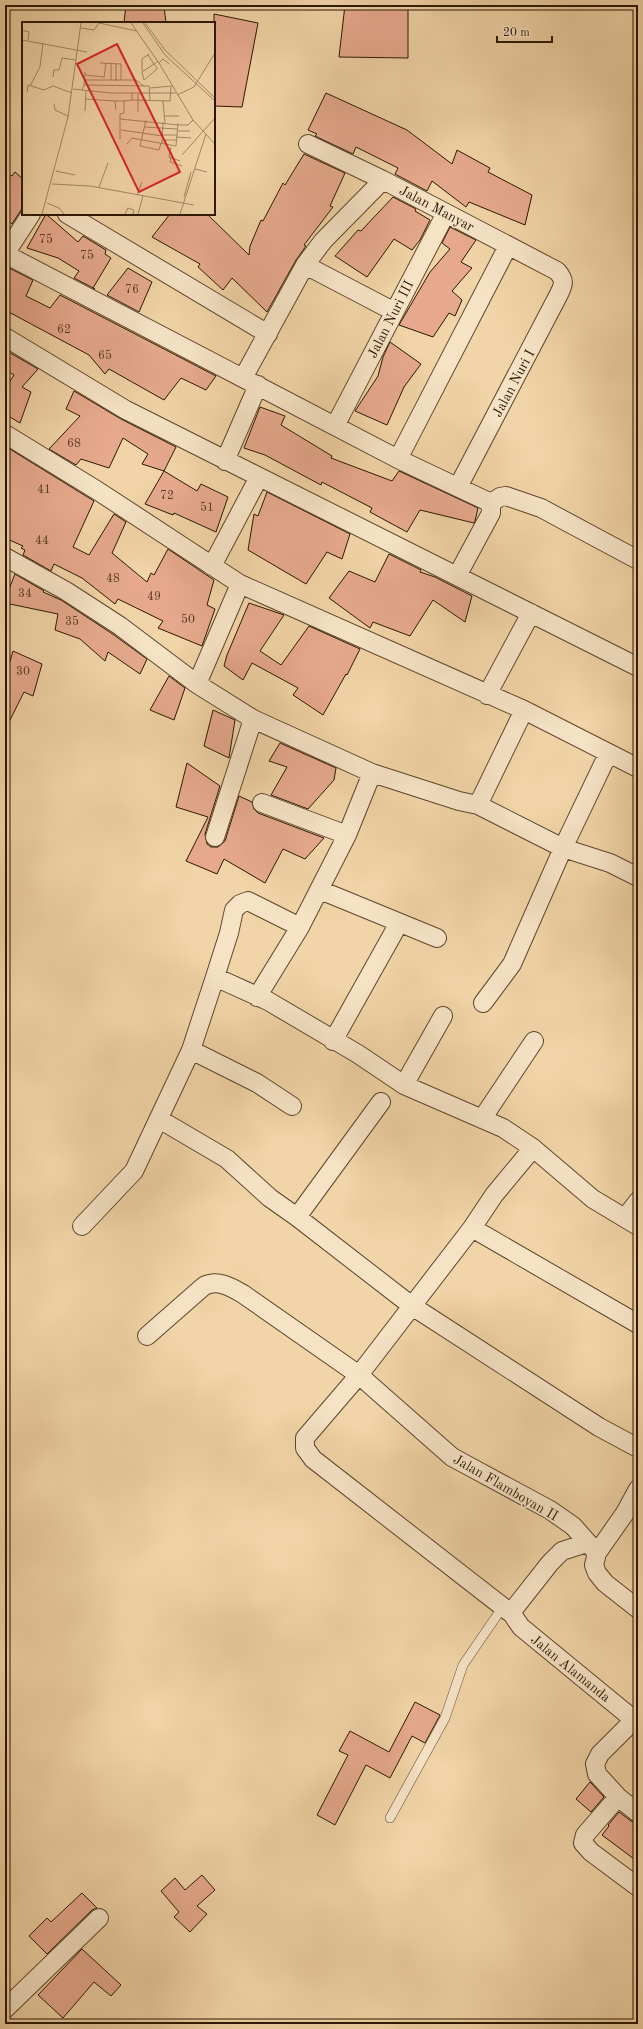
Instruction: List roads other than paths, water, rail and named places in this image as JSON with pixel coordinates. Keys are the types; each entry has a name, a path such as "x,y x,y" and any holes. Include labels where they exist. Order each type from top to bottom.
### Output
{"street":[{"name":"Jalan Manyar","path":"308,144 383,180 557,271 563,278"},
{"path":"225,461 250,382 268,334 305,265 323,241 383,180"},
{"name":"Jalan Nuri III","path":"335,426 393,311 446,213"},
{"path":"30,215 5,254 398,459 492,503"},
{"path":"69,215 268,334"},
{"path":"398,459 508,246"},
{"path":"305,265 393,311"},
{"name":"Jalan Nuri I","path":"458,487 564,285 563,278"},
{"path":"5,337 126,410 638,667"},
{"path":"5,434 98,491 240,584 487,695 524,710 638,768"},
{"path":"212,566 259,478"},
{"path":"457,576 491,513 492,503 500,496 514,498 547,511 638,560"},
{"path":"5,557 66,591 120,626 196,684 253,719 372,772 459,802 478,805 563,848 610,863 638,877"},
{"path":"196,684 240,584"},
{"path":"487,695 531,613"},
{"path":"478,805 524,710"},
{"path":"215,837 253,719"},
{"path":"483,1003 512,964 563,848 608,754"},
{"path":"257,997 300,927 320,890 347,835 372,772"},
{"path":"262,803 347,835"},
{"path":"320,890 437,938"},
{"path":"82,1226 134,1171 191,1050 229,933 234,910 240,904 248,901 300,927"},
{"path":"333,1041 398,923"},
{"path":"215,977 257,997 358,1054 404,1085 503,1128 533,1148 593,1200 631,1222 638,1202"},
{"path":"404,1085 443,1016"},
{"path":"482,1119 534,1041"},
{"path":"191,1050 257,1083 292,1106"},
{"path":"297,1216 381,1102"},
{"path":"159,1119 227,1159 270,1198 297,1216 412,1306 599,1427 638,1448"},
{"name":"Jalan Alamanda","path":"533,1148 494,1195 472,1228 359,1375 305,1438 305,1448 313,1459 507,1611 521,1627 636,1718"},
{"path":"472,1228 638,1324"},
{"name":"Jalan Flamboyan II","path":"146,1336 204,1286 221,1283 243,1294 359,1375 452,1457 550,1510 573,1526 592,1548"},
{"path":"507,1611 513,1610 562,1551 592,1548 631,1517 638,1489"},
{"path":"592,1548 594,1565 597,1573 605,1583 638,1609"},
{"path":"636,1718 600,1754 595,1764 597,1774 618,1797 638,1813"},
{"path":"618,1797 585,1835 583,1843 591,1852 638,1887"},
{"path":"5,2009 99,1918"}],"lane":[{"path":"390,1818 445,1718 463,1665 507,1611"}]}
